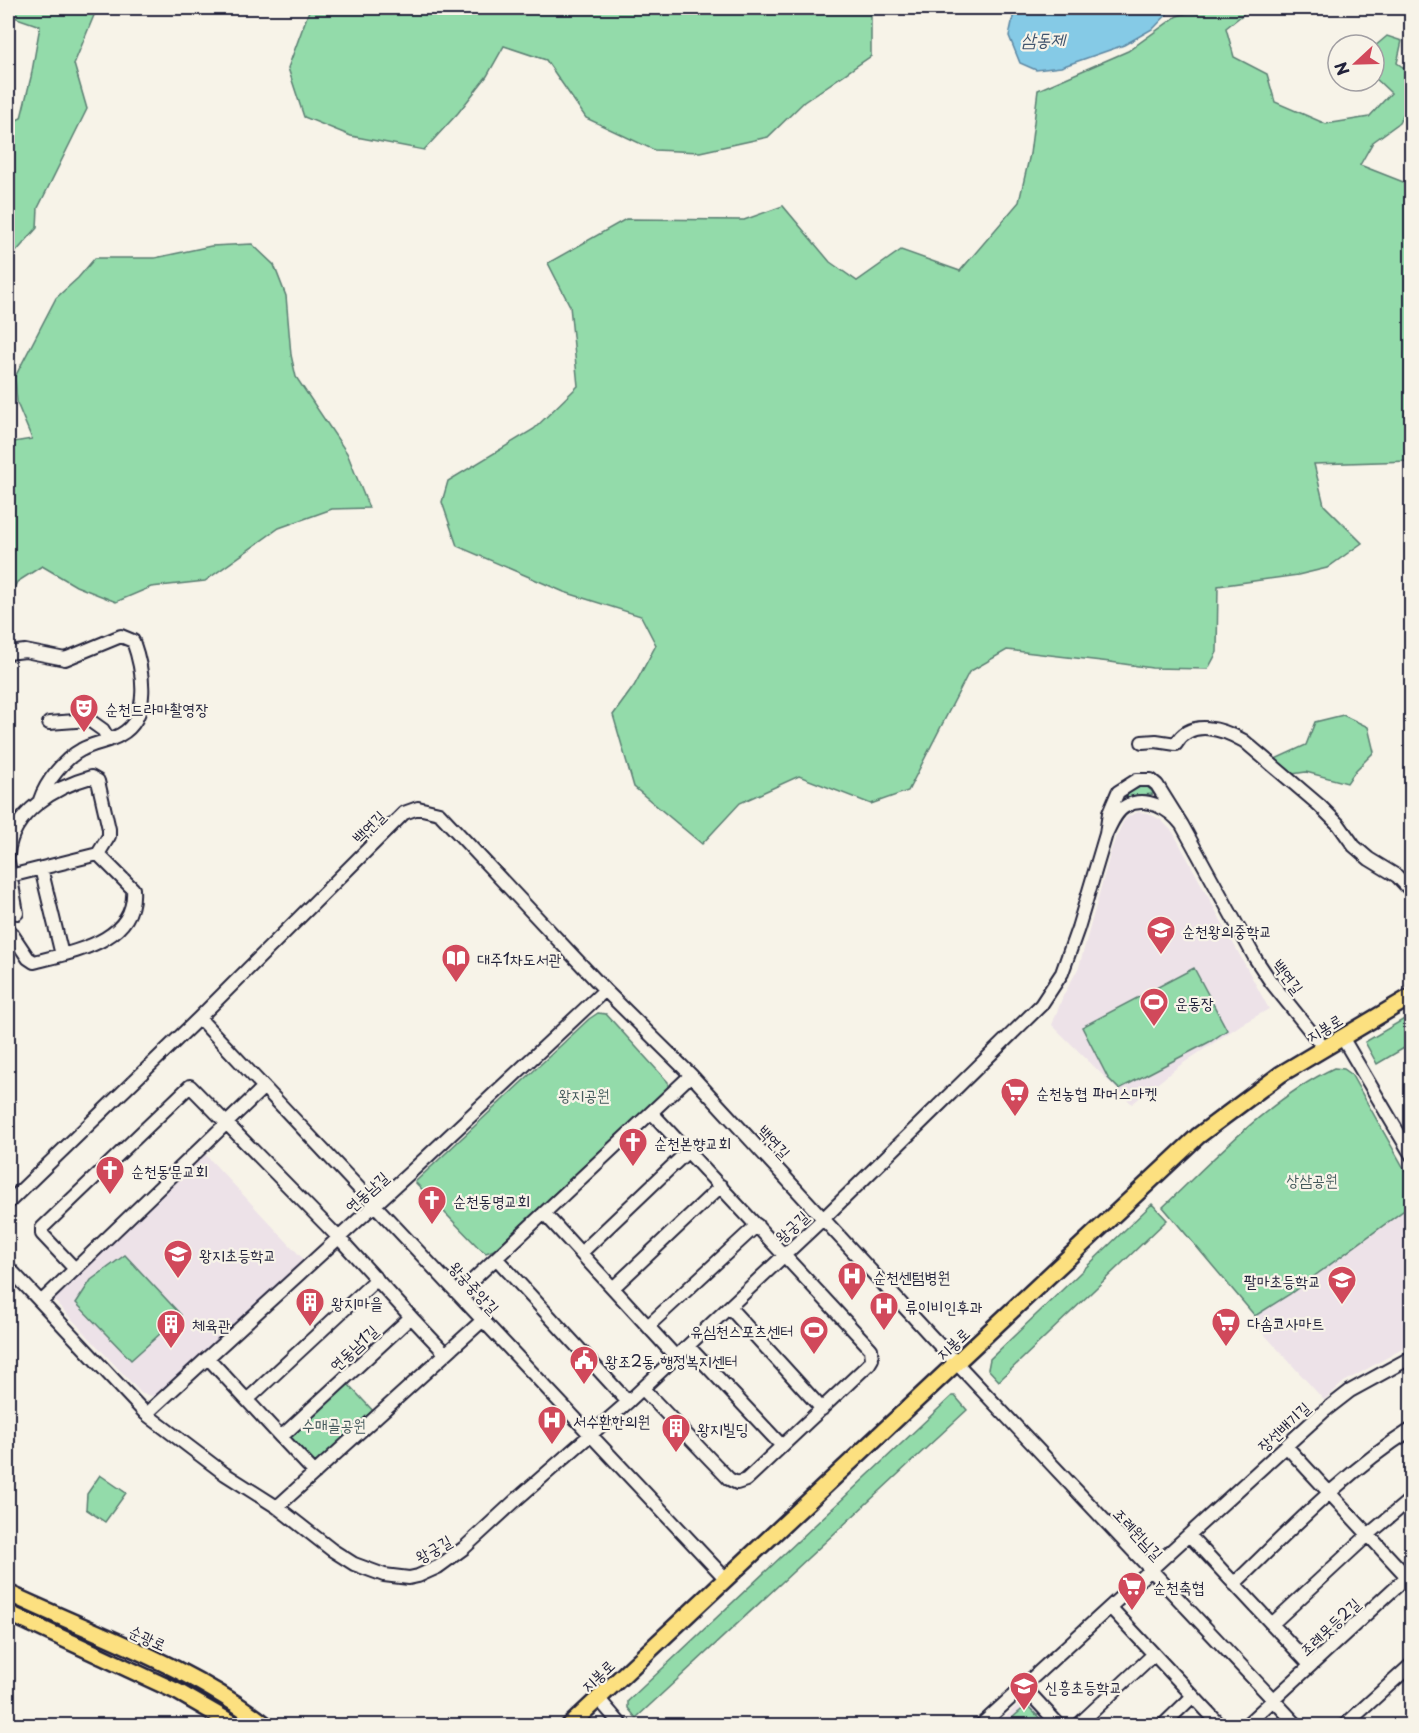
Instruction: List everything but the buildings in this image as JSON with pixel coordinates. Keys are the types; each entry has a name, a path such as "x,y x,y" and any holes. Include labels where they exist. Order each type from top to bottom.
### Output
{"main road":[{"name":"지봉로","path":"569,1725 1218,1120 1281,1074 1412,996"},
{"name":"순광로","path":"8,1593 178,1670 224,1696 267,1725"},
{"path":"8,1612 178,1692 237,1725"}],"street":[{"path":"8,652 25,651 65,659 118,636 133,641 141,675 142,701 136,720 131,727 122,735 74,754 42,792 38,804"},
{"path":"49,723 89,720 103,730 109,740"},
{"path":"1142,742 1156,741 1176,744 1185,732 1204,728 1236,736 1319,805 1340,825 1354,846 1369,859 1397,876 1412,892"},
{"path":"8,854 8,847 26,813 49,795 76,781 91,777 98,781 109,829 109,836 98,854 10,876"},
{"name":"백연길","path":"1106,834 1109,813 1118,792 1132,782 1143,779 1151,780 1157,785 1182,825 1255,958 1324,1048"},
{"name":"백연길","path":"824,1218 971,1072 1029,1018 1053,989 1070,952 1106,834 1113,819 1122,809 1142,802 1162,807 1182,825"},
{"name":"백연길","path":"8,1203 200,1018 405,813 418,808 439,813 605,990 691,1075 957,1364"},
{"path":"8,928 28,958 34,962 87,949 111,936 126,918 134,900 133,889 98,854"},
{"path":"8,862 17,913"},
{"path":"41,868 62,955"},
{"name":"연동남길","path":"146,1414 375,1205 605,990"},
{"name":"왕궁중앙길","path":"200,1018 726,1579"},
{"path":"1342,1037 1412,1156"},
{"path":"458,1294 691,1075"},
{"path":"75,1269 42,1234 42,1228 190,1086 339,1238 445,1353"},
{"path":"41,1302 264,1087"},
{"path":"643,1389 733,1482 739,1483 746,1480 871,1362 872,1352 652,1113"},
{"path":"581,1253 688,1150"},
{"path":"613,1288 721,1186"},
{"path":"544,1213 676,1357"},
{"name":"왕궁길","path":"8,1267 146,1414 225,1474 277,1507 332,1550 360,1566 391,1577 409,1578 438,1567 464,1548 643,1389 824,1218"},
{"path":"648,1326 757,1225"},
{"path":"496,1258 628,1402"},
{"name":"연동남1길","path":"247,1400 377,1279"},
{"path":"730,1308 822,1409"},
{"name":"연동남1길","path":"281,1437 411,1317"},
{"path":"277,1507 483,1320"},
{"path":"688,1346 782,1446"},
{"name":"장선배기길","path":"980,1725 1323,1412 1350,1391 1412,1357"},
{"path":"208,1358 315,1473"},
{"name":"조례원님길","path":"957,1364 1298,1725"},
{"path":"1234,1584 1329,1492 1358,1467 1412,1429"},
{"name":"조례못등2길","path":"1245,1725 1410,1576 1368,1535 1286,1446"},
{"path":"1272,1624 1368,1535 1412,1498"},
{"path":"1190,1535 1311,1665"},
{"path":"1110,1607 1221,1725"},
{"path":"1077,1725 1154,1654"},
{"path":"1344,1725 1412,1664"},
{"path":"1023,1686 1060,1725"},
{"path":"1162,1725 1193,1696"},
{"path":"598,1698 622,1725"}],"shaded area":[{"name":"순천왕의중학교","path":"1138,812 1148,813 1161,820 1173,832 1269,1009 1179,1066 1132,1104 1052,1025 1063,996 1079,967 1112,847 1123,822 1127,817"},
{"name":"왕지초등학교","path":"205,1154 304,1260 158,1397 142,1394 52,1298"},
{"name":"팔마초등학교","path":"1411,1205 1411,1344 1344,1382 1324,1400 1253,1322 1255,1316 1290,1294"},
{"name":"신흥초등학교","path":"1025,1698 1051,1725 996,1726"}],"green space":[{"path":"8,8 97,8 74,64 87,109 38,208 37,228 8,261 8,124 21,118 40,26 8,15"},
{"path":"310,8 871,8 871,56 804,102 768,137 700,152 654,150 586,118 546,60 504,46 487,76 458,113 424,150 351,136 304,117 288,68"},
{"path":"1204,8 1251,8 1226,28 1234,57 1267,74 1275,102 1326,124 1369,117 1391,93 1386,88 1386,37 1402,41 1397,63 1411,73 1411,99 1399,123 1373,142 1360,165 1411,185 1412,354 1407,363 1412,365 1411,461 1314,464 1324,505 1362,543 1327,568 1298,575 1218,586 1217,652 1208,669 1152,668 1007,650 969,672 908,791 871,804 799,776 740,803 702,844 634,787 613,715 634,686 656,645 641,616 564,592 457,546 442,502 448,481 534,429 578,386 570,306 548,263 626,219 744,220 783,206 830,262 857,281 901,250 960,271 1019,202 1030,154 1038,90 1128,51 1177,16"},
{"path":"252,244 274,265 286,296 291,355 296,377 347,453 369,508 332,509 279,528 205,581 151,587 116,602 76,586 42,566 17,582 8,601 8,443 32,439 17,403 15,377 56,298 95,258 155,258 211,246"},
{"path":"1343,715 1368,727 1374,752 1347,783 1306,772 1285,775 1273,760 1306,745 1315,722"},
{"path":"1140,787 1147,787 1153,794 1123,800 1130,792"},
{"name":"운동장","path":"1194,968 1227,1030 1211,1041 1119,1089 1108,1078 1082,1027"},
{"name":"왕지공원","path":"598,1013 606,1014 668,1082 668,1088 494,1250 486,1253 415,1182"},
{"path":"1411,1015 1411,1044 1377,1064 1365,1042"},
{"name":"상삼공원","path":"1334,1068 1344,1069 1351,1074 1411,1181 1411,1205 1290,1294 1255,1316 1163,1207 1265,1113 1310,1081"},
{"path":"1152,1204 1167,1220 999,1381 988,1369 990,1359"},
{"path":"125,1255 181,1315 131,1360 76,1303 91,1280"},
{"name":"수매골공원","path":"348,1384 375,1413 317,1467 289,1437"},
{"path":"952,1396 955,1396 967,1410 636,1718 628,1708 628,1701"},
{"path":"100,1475 126,1493 105,1522 86,1509 87,1494"},
{"path":"1027,1705 1046,1725 1004,1725"}],"water":[{"name":"삼동제","path":"1015,8 1173,8 1154,28 1124,45 1061,67 1036,70 1020,63 1009,36"}],"place":[{"name":"순천드라마촬영장","path":"84,734"},
{"name":"순천왕의중학교","path":"1161,956"},
{"name":"대주1차도서관","path":"456,984"},
{"name":"운동장","path":"1154,1028"},
{"name":"순천농협 파머스마켓","path":"1015,1118"},
{"name":"순천본향교회","path":"633,1168"},
{"name":"순천동문교회","path":"110,1196"},
{"name":"순천동명교회","path":"432,1226"},
{"name":"왕지초등학교","path":"178,1280"},
{"name":"순천센텀병원","path":"852,1302"},
{"name":"팔마초등학교","path":"1342,1306"},
{"name":"왕지마을","path":"310,1328"},
{"name":"류이비인후과","path":"884,1332"},
{"name":"다솜코사마트","path":"1226,1348"},
{"name":"체육관","path":"171,1350"},
{"name":"유심천스포츠센터","path":"814,1356"},
{"name":"왕조2동 행정복지센터","path":"584,1386"},
{"name":"서수환한의원","path":"552,1446"},
{"name":"왕지빌딩","path":"676,1454"},
{"name":"순천축협","path":"1132,1612"},
{"name":"신흥초등학교","path":"1024,1712"}]}
